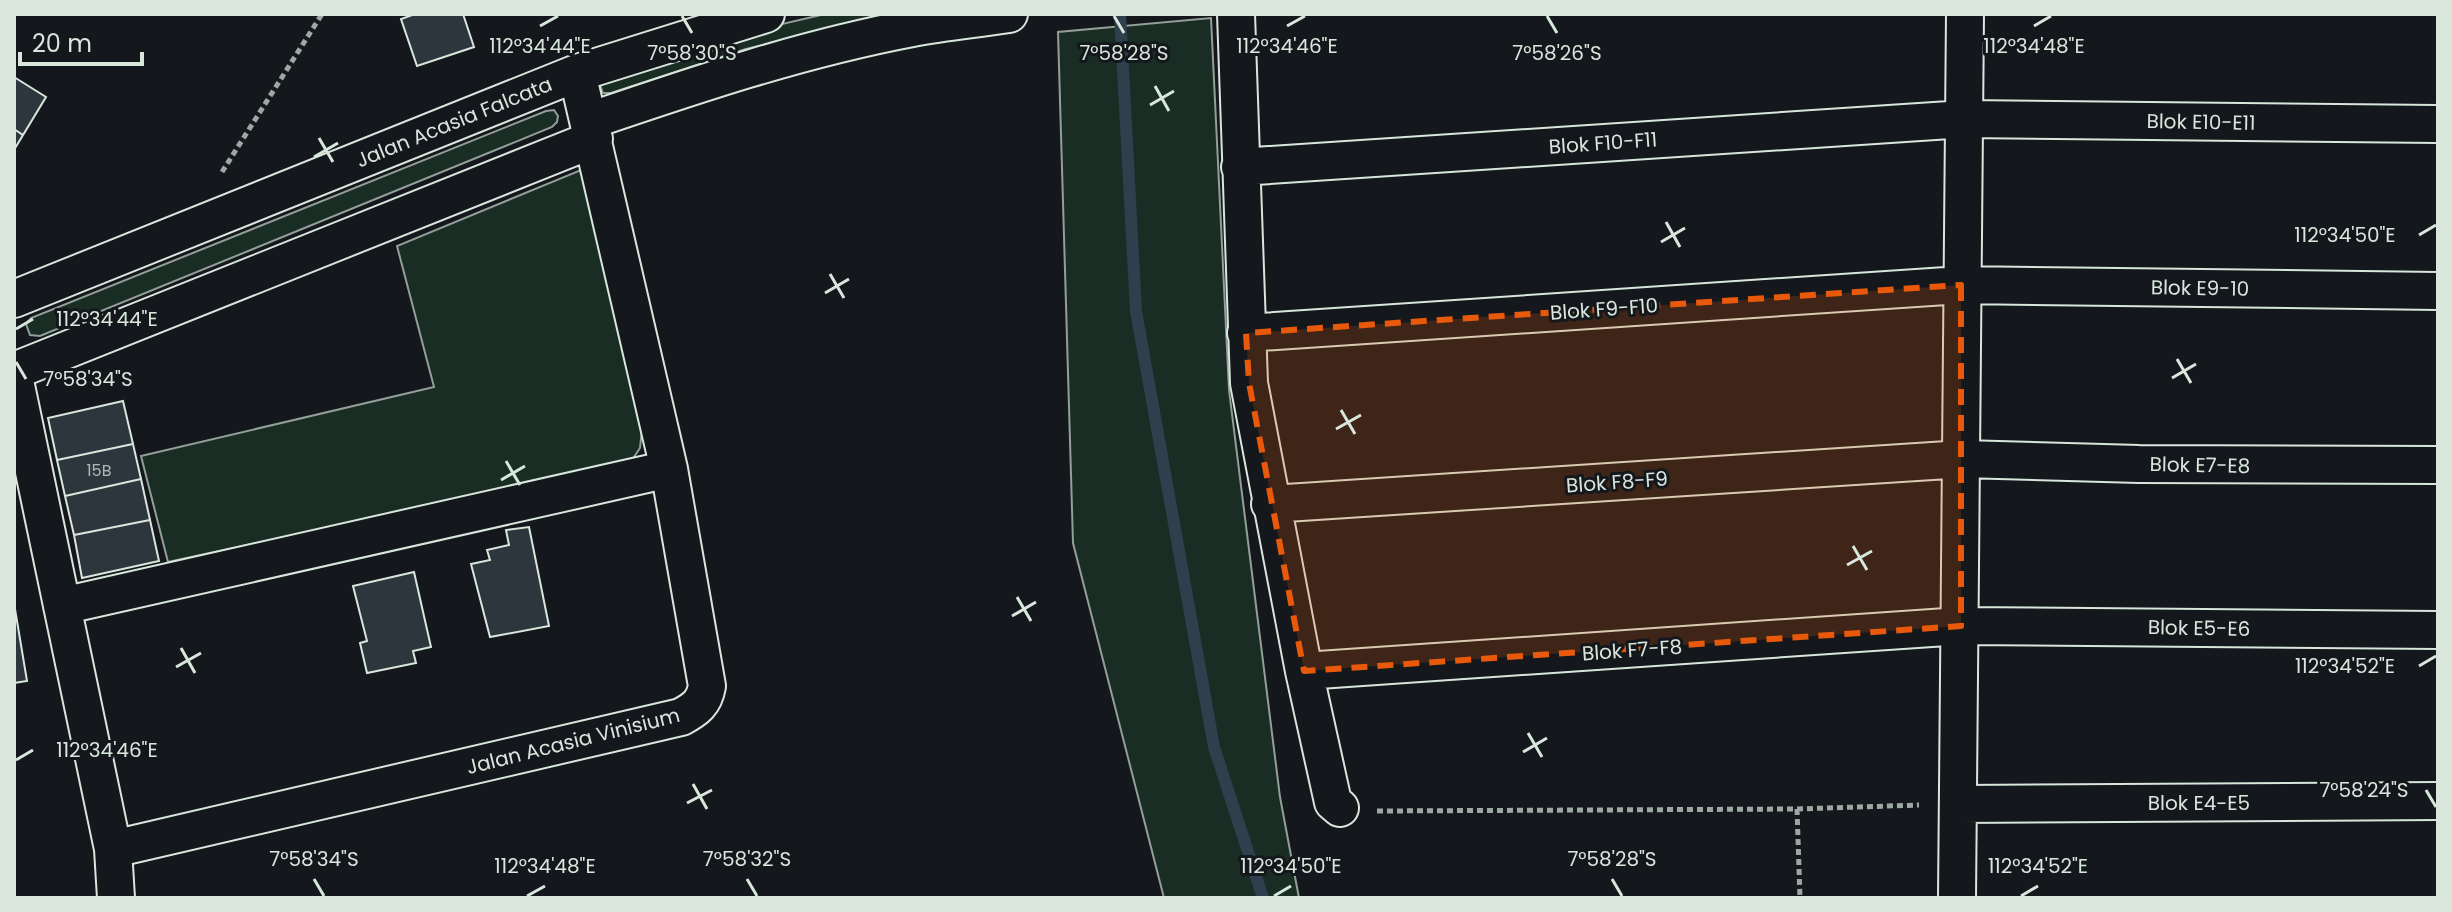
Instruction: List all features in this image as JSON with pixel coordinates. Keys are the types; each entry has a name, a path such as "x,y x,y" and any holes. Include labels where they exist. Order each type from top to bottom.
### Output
{"street":[{"name":"Jalan Acasia Falcata","path":"14,299 577,73 766,14"},
{"path":"116,898 113,849 62,606 22,458 14,373 720,76 914,28 1009,14"},
{"path":"1236,14 1249,383 1304,671 1333,802 1340,808"},
{"path":"1957,898 1965,14"},
{"name":"Jalan Acasia Vinisium","path":"113,849 681,717 697,708 705,698 707,686 669,469 577,73"},
{"name":"Blok F10-F11","path":"1240,167 1965,119"},
{"name":"Blok E10-E11","path":"1965,119 2438,124"},
{"name":"Blok E9-10","path":"1961,285 2438,291"},
{"name":"Blok F9-F10","path":"1246,333 1961,285"},
{"name":"Blok E7-E8","path":"1963,459 2185,465 2438,465"},
{"name":"Blok F8-F9","path":"1270,504 1963,459"},
{"path":"62,606 669,469"},
{"name":"Blok E5-E6","path":"1961,626 2438,630"},
{"name":"Blok F7-F8","path":"1304,671 1961,626"},
{"name":"Blok E4-E5","path":"1960,804 2438,801"}],"path":[{"path":"221,174 322,14"},
{"path":"1340,808 1351,811 1797,809 1960,804"},
{"path":"1797,809 1800,898"}],"highlighted area":[{"path":"1961,285 1961,626 1304,671 1249,383 1246,333"}],"green space":[{"path":"825,14 909,14 850,24 746,49 611,93 603,93 600,85 605,80 744,33"},
{"path":"1211,18 1229,390 1280,797 1299,898 1164,898 1073,543 1058,32"},
{"path":"554,110 558,116 552,127 40,336 30,335 26,324 31,318"},
{"path":"581,170 642,429 640,448 630,463 168,562 141,456 434,387 397,246"}],"building":[{"path":"415,14 463,14 474,47 417,66 401,19"},
{"path":"14,77 46,97 23,135 14,129"},
{"path":"14,129 23,135 14,150"},
{"path":"123,401 133,444 57,460 48,418"},
{"path":"133,444 141,479 65,496 57,460"},
{"path":"141,479 150,520 74,535 65,496"},
{"path":"150,520 159,561 82,578 74,535"},
{"path":"529,527 549,626 490,637 471,564 490,560 487,550 509,545 506,530"},
{"path":"414,572 431,647 413,651 416,663 367,673 360,643 367,641 353,586"},
{"path":"14,603 27,681 14,683"}],"waterway":[{"path":"1120,14 1136,311 1214,747 1263,898"}]}
